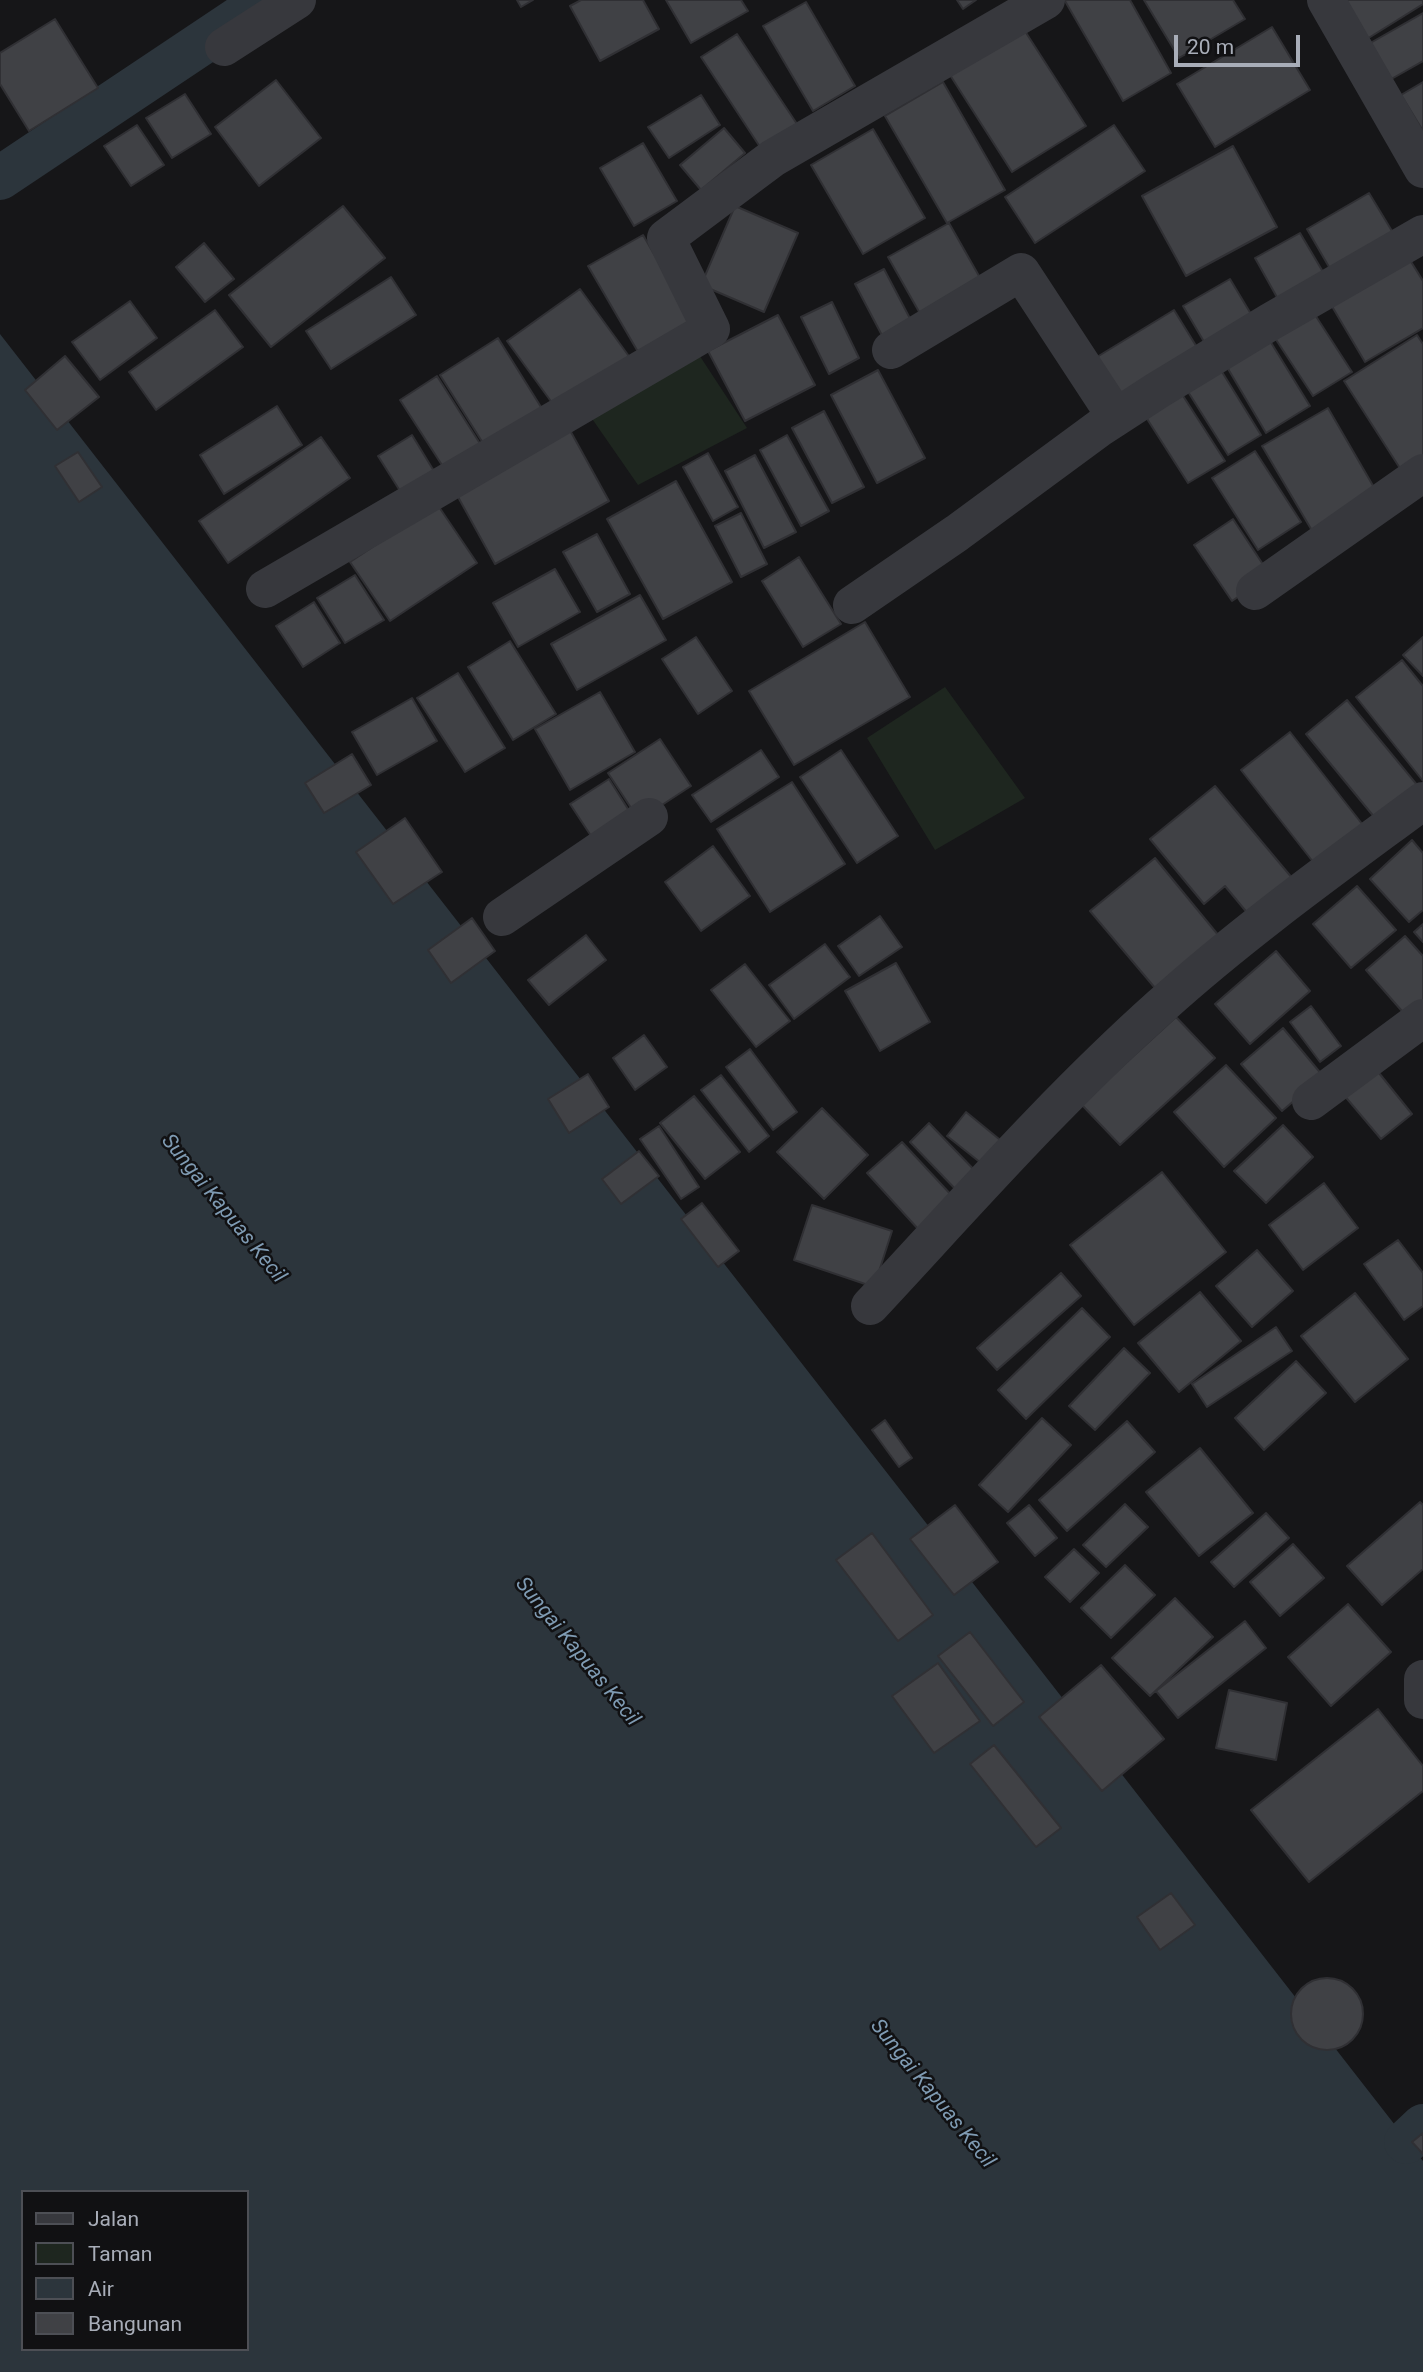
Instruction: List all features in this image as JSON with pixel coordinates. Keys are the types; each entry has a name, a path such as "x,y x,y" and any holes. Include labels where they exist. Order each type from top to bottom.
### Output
{"street":[{"path":"225,47 297,0"},
{"path":"265,589 710,329 666,238 773,158 1046,0"},
{"path":"1326,0 1421,161"},
{"path":"852,605 957,533 1116,417 1259,328 1423,234"},
{"path":"891,350 1021,272 1116,417"},
{"path":"1255,591 1423,473"},
{"path":"870,1306 1054,1107 1162,1004 1286,902 1423,801"},
{"path":"502,918 649,817"},
{"path":"1311,1101 1423,1018"},
{"path":"1423,1679 1423,1700"}],"green space":[{"path":"692,344 747,428 638,485 586,410"},
{"path":"945,687 1025,798 935,850 867,738"}],"water":[{"name":"Sungai Kapuas Kecil","path":"0,334 1423,2161 1423,2372 0,2372"}],"building":[{"path":"517,0 533,0 521,7"},
{"path":"581,0 643,0 659,29 600,61 570,6"},
{"path":"666,0 741,0 748,11 691,43"},
{"path":"957,0 976,0 963,9"},
{"path":"1130,0 1171,73 1123,101 1065,1"},
{"path":"1144,0 1233,0 1245,19 1179,58"},
{"path":"1335,0 1423,0 1423,4 1359,44"},
{"path":"806,2 855,86 813,111 763,26"},
{"path":"1423,13 1423,61 1379,86 1358,50"},
{"path":"55,19 98,88 29,131 0,84 0,53"},
{"path":"1272,27 1310,90 1215,147 1177,84"},
{"path":"1023,28 1086,126 1012,172 950,75"},
{"path":"737,34 799,127 762,150 701,57"},
{"path":"276,80 321,138 259,186 215,127"},
{"path":"943,82 1005,190 947,223 885,116"},
{"path":"1423,82 1423,131 1401,95"},
{"path":"185,94 211,134 172,158 146,118"},
{"path":"701,95 720,125 669,158 648,127"},
{"path":"137,125 164,165 131,186 104,146"},
{"path":"1114,125 1145,171 1035,243 1005,197"},
{"path":"724,128 745,153 701,190 680,165"},
{"path":"873,129 925,218 863,254 811,165"},
{"path":"643,143 677,201 634,226 600,168"},
{"path":"1233,146 1277,227 1186,276 1142,196"},
{"path":"1369,193 1398,241 1336,279 1307,229"},
{"path":"343,206 385,258 271,347 229,295"},
{"path":"735,206 798,233 764,312 701,285"},
{"path":"949,223 983,283 922,317 888,257"},
{"path":"1300,233 1329,282 1283,308 1255,258"},
{"path":"643,235 696,326 641,357 588,266"},
{"path":"204,243 234,279 205,302 176,267"},
{"path":"1405,252 1423,281 1423,328 1365,362 1327,298"},
{"path":"884,269 915,328 886,343 855,284"},
{"path":"391,277 416,315 331,369 306,331"},
{"path":"1230,279 1257,324 1210,352 1183,306"},
{"path":"580,289 631,359 558,411 507,341"},
{"path":"130,301 157,338 100,380 72,342"},
{"path":"832,302 859,358 829,374 801,317"},
{"path":"1308,304 1352,372 1313,396 1269,329"},
{"path":"215,310 243,347 156,410 129,372"},
{"path":"1174,310 1203,357 1120,406 1092,360"},
{"path":"778,315 815,385 745,421 708,351"},
{"path":"1417,335 1423,344 1423,461 1403,473 1344,381"},
{"path":"1267,336 1310,406 1266,433 1224,362"},
{"path":"498,338 546,415 488,451 440,375"},
{"path":"65,356 99,397 57,430 25,390"},
{"path":"1219,367 1261,435 1228,455 1185,387"},
{"path":"878,370 925,458 877,483 831,395"},
{"path":"437,376 486,453 449,476 400,400"},
{"path":"1178,388 1225,461 1188,483 1142,411"},
{"path":"277,406 302,445 224,494 200,455"},
{"path":"1328,408 1379,496 1314,534 1262,446"},
{"path":"824,411 864,487 832,503 792,428"},
{"path":"566,423 609,501 495,564 452,486"},
{"path":"412,435 440,481 407,502 378,456"},
{"path":"787,435 829,511 801,526 760,450"},
{"path":"321,437 350,478 228,563 199,521"},
{"path":"1255,451 1301,522 1258,550 1212,478"},
{"path":"78,452 102,487 79,502 55,466"},
{"path":"708,453 738,507 713,521 683,467"},
{"path":"755,455 796,532 764,548 725,471"},
{"path":"676,481 732,582 663,619 607,519"},
{"path":"437,504 477,563 390,621 350,562"},
{"path":"741,513 767,564 741,577 715,526"},
{"path":"1233,519 1270,575 1232,601 1194,545"},
{"path":"597,534 630,594 597,612 563,552"},
{"path":"799,557 841,624 803,647 762,581"},
{"path":"555,569 580,612 518,647 493,603"},
{"path":"355,575 384,620 345,643 317,598"},
{"path":"640,595 666,640 577,690 551,644"},
{"path":"314,602 340,643 303,667 276,626"},
{"path":"865,622 910,697 794,765 749,691"},
{"path":"696,637 732,691 698,714 662,659"},
{"path":"1423,637 1423,676 1403,655"},
{"path":"510,641 556,714 513,740 468,667"},
{"path":"1402,660 1423,686 1423,781 1356,697"},
{"path":"458,673 505,748 465,772 417,698"},
{"path":"600,692 635,752 570,790 535,729"},
{"path":"412,698 437,741 377,775 352,732"},
{"path":"1347,700 1423,792 1384,829 1306,734"},
{"path":"1290,732 1370,834 1321,872 1241,770"},
{"path":"660,739 691,786 639,820 608,773"},
{"path":"761,750 779,777 711,822 692,795"},
{"path":"841,750 898,836 857,863 800,777"},
{"path":"352,754 371,785 324,813 305,783"},
{"path":"609,779 635,820 597,845 570,804"},
{"path":"792,782 845,864 770,912 717,829"},
{"path":"1215,786 1293,879 1249,915 1225,886 1204,904 1150,839"},
{"path":"405,818 442,872 393,904 356,852"},
{"path":"1412,840 1423,853 1423,910 1409,922 1370,879"},
{"path":"713,846 750,896 701,931 665,882"},
{"path":"1155,858 1219,936 1155,988 1090,911"},
{"path":"1357,886 1396,930 1351,968 1313,924"},
{"path":"880,916 902,947 859,976 838,946"},
{"path":"472,918 495,951 451,983 428,950"},
{"path":"1423,924 1423,942 1414,932"},
{"path":"586,935 606,960 549,1005 528,980"},
{"path":"1405,936 1423,956 1423,1005 1408,1018 1366,970"},
{"path":"825,944 850,977 794,1019 769,985"},
{"path":"1276,951 1310,991 1250,1044 1215,1004"},
{"path":"896,963 930,1022 880,1051 845,991"},
{"path":"745,964 790,1021 756,1047 711,990"},
{"path":"1311,1006 1341,1046 1320,1062 1290,1022"},
{"path":"1176,1017 1215,1058 1120,1145 1081,1104"},
{"path":"1283,1028 1323,1076 1282,1111 1241,1064"},
{"path":"644,1035 667,1067 635,1090 613,1058"},
{"path":"750,1049 797,1112 773,1130 726,1067"},
{"path":"1226,1065 1276,1118 1224,1167 1174,1112"},
{"path":"1375,1068 1412,1114 1381,1139 1343,1094"},
{"path":"588,1074 609,1107 569,1133 548,1099"},
{"path":"721,1075 769,1136 749,1152 701,1090"},
{"path":"694,1096 740,1152 705,1179 660,1123"},
{"path":"822,1108 868,1155 824,1199 777,1152"},
{"path":"966,1112 1010,1148 991,1171 947,1136"},
{"path":"929,1123 981,1177 962,1196 910,1142"},
{"path":"1283,1125 1313,1157 1266,1203 1234,1171"},
{"path":"659,1126 699,1187 681,1199 640,1139"},
{"path":"902,1142 954,1198 919,1230 867,1173"},
{"path":"639,1151 659,1176 621,1204 602,1179"},
{"path":"1162,1172 1226,1252 1134,1325 1070,1245"},
{"path":"1324,1183 1358,1228 1303,1270 1269,1225"},
{"path":"702,1203 739,1251 718,1267 681,1219"},
{"path":"812,1205 892,1231 874,1287 794,1260"},
{"path":"1398,1240 1423,1273 1423,1306 1404,1320 1364,1264"},
{"path":"1257,1250 1293,1291 1252,1327 1216,1286"},
{"path":"1061,1273 1081,1296 997,1370 977,1348"},
{"path":"1200,1292 1241,1341 1179,1392 1138,1343"},
{"path":"1355,1293 1408,1359 1355,1402 1301,1336"},
{"path":"1082,1308 1110,1337 1026,1419 998,1390"},
{"path":"1276,1327 1292,1351 1207,1407 1192,1384"},
{"path":"1124,1348 1150,1373 1095,1430 1069,1406"},
{"path":"1296,1361 1326,1393 1264,1450 1235,1418"},
{"path":"1042,1418 1071,1445 1008,1512 979,1485"},
{"path":"885,1420 912,1458 899,1467 872,1430"},
{"path":"1127,1421 1155,1452 1067,1531 1039,1500"},
{"path":"1200,1448 1253,1513 1199,1556 1146,1492"},
{"path":"1420,1502 1423,1505 1423,1569 1382,1605 1347,1566"},
{"path":"1125,1504 1148,1527 1106,1567 1083,1545"},
{"path":"955,1505 998,1562 954,1595 910,1539"},
{"path":"1029,1505 1057,1538 1035,1556 1007,1523"},
{"path":"1266,1513 1289,1538 1234,1587 1211,1562"},
{"path":"872,1533 933,1615 898,1641 836,1560"},
{"path":"1293,1544 1324,1578 1280,1616 1250,1582"},
{"path":"1074,1549 1099,1573 1070,1602 1045,1577"},
{"path":"1125,1565 1155,1595 1111,1638 1081,1608"},
{"path":"1175,1598 1213,1637 1150,1696 1112,1658"},
{"path":"1348,1604 1391,1652 1331,1706 1288,1657"},
{"path":"1245,1621 1266,1648 1178,1718 1156,1691"},
{"path":"970,1632 1024,1702 993,1726 938,1656"},
{"path":"938,1663 980,1721 934,1753 892,1696"},
{"path":"1101,1665 1164,1739 1102,1791 1039,1717"},
{"path":"1229,1690 1287,1703 1276,1760 1216,1748"},
{"path":"1378,1709 1423,1766 1423,1791 1309,1882 1251,1810"},
{"path":"994,1745 1061,1828 1036,1847 970,1764"},
{"path":"1171,1893 1195,1925 1160,1950 1137,1917"},
{"path":"1334,1978 1353,1988 1361,2000 1361,2028 1353,2040 1341,2048 1320,2050 1301,2040 1293,2028 1291,2007 1301,1988 1313,1980"},
{"path":"1423,2133 1423,2154 1412,2142"}],"waterway":[{"path":"0,178 256,7"},
{"path":"1406,2142 1423,2126"}]}
